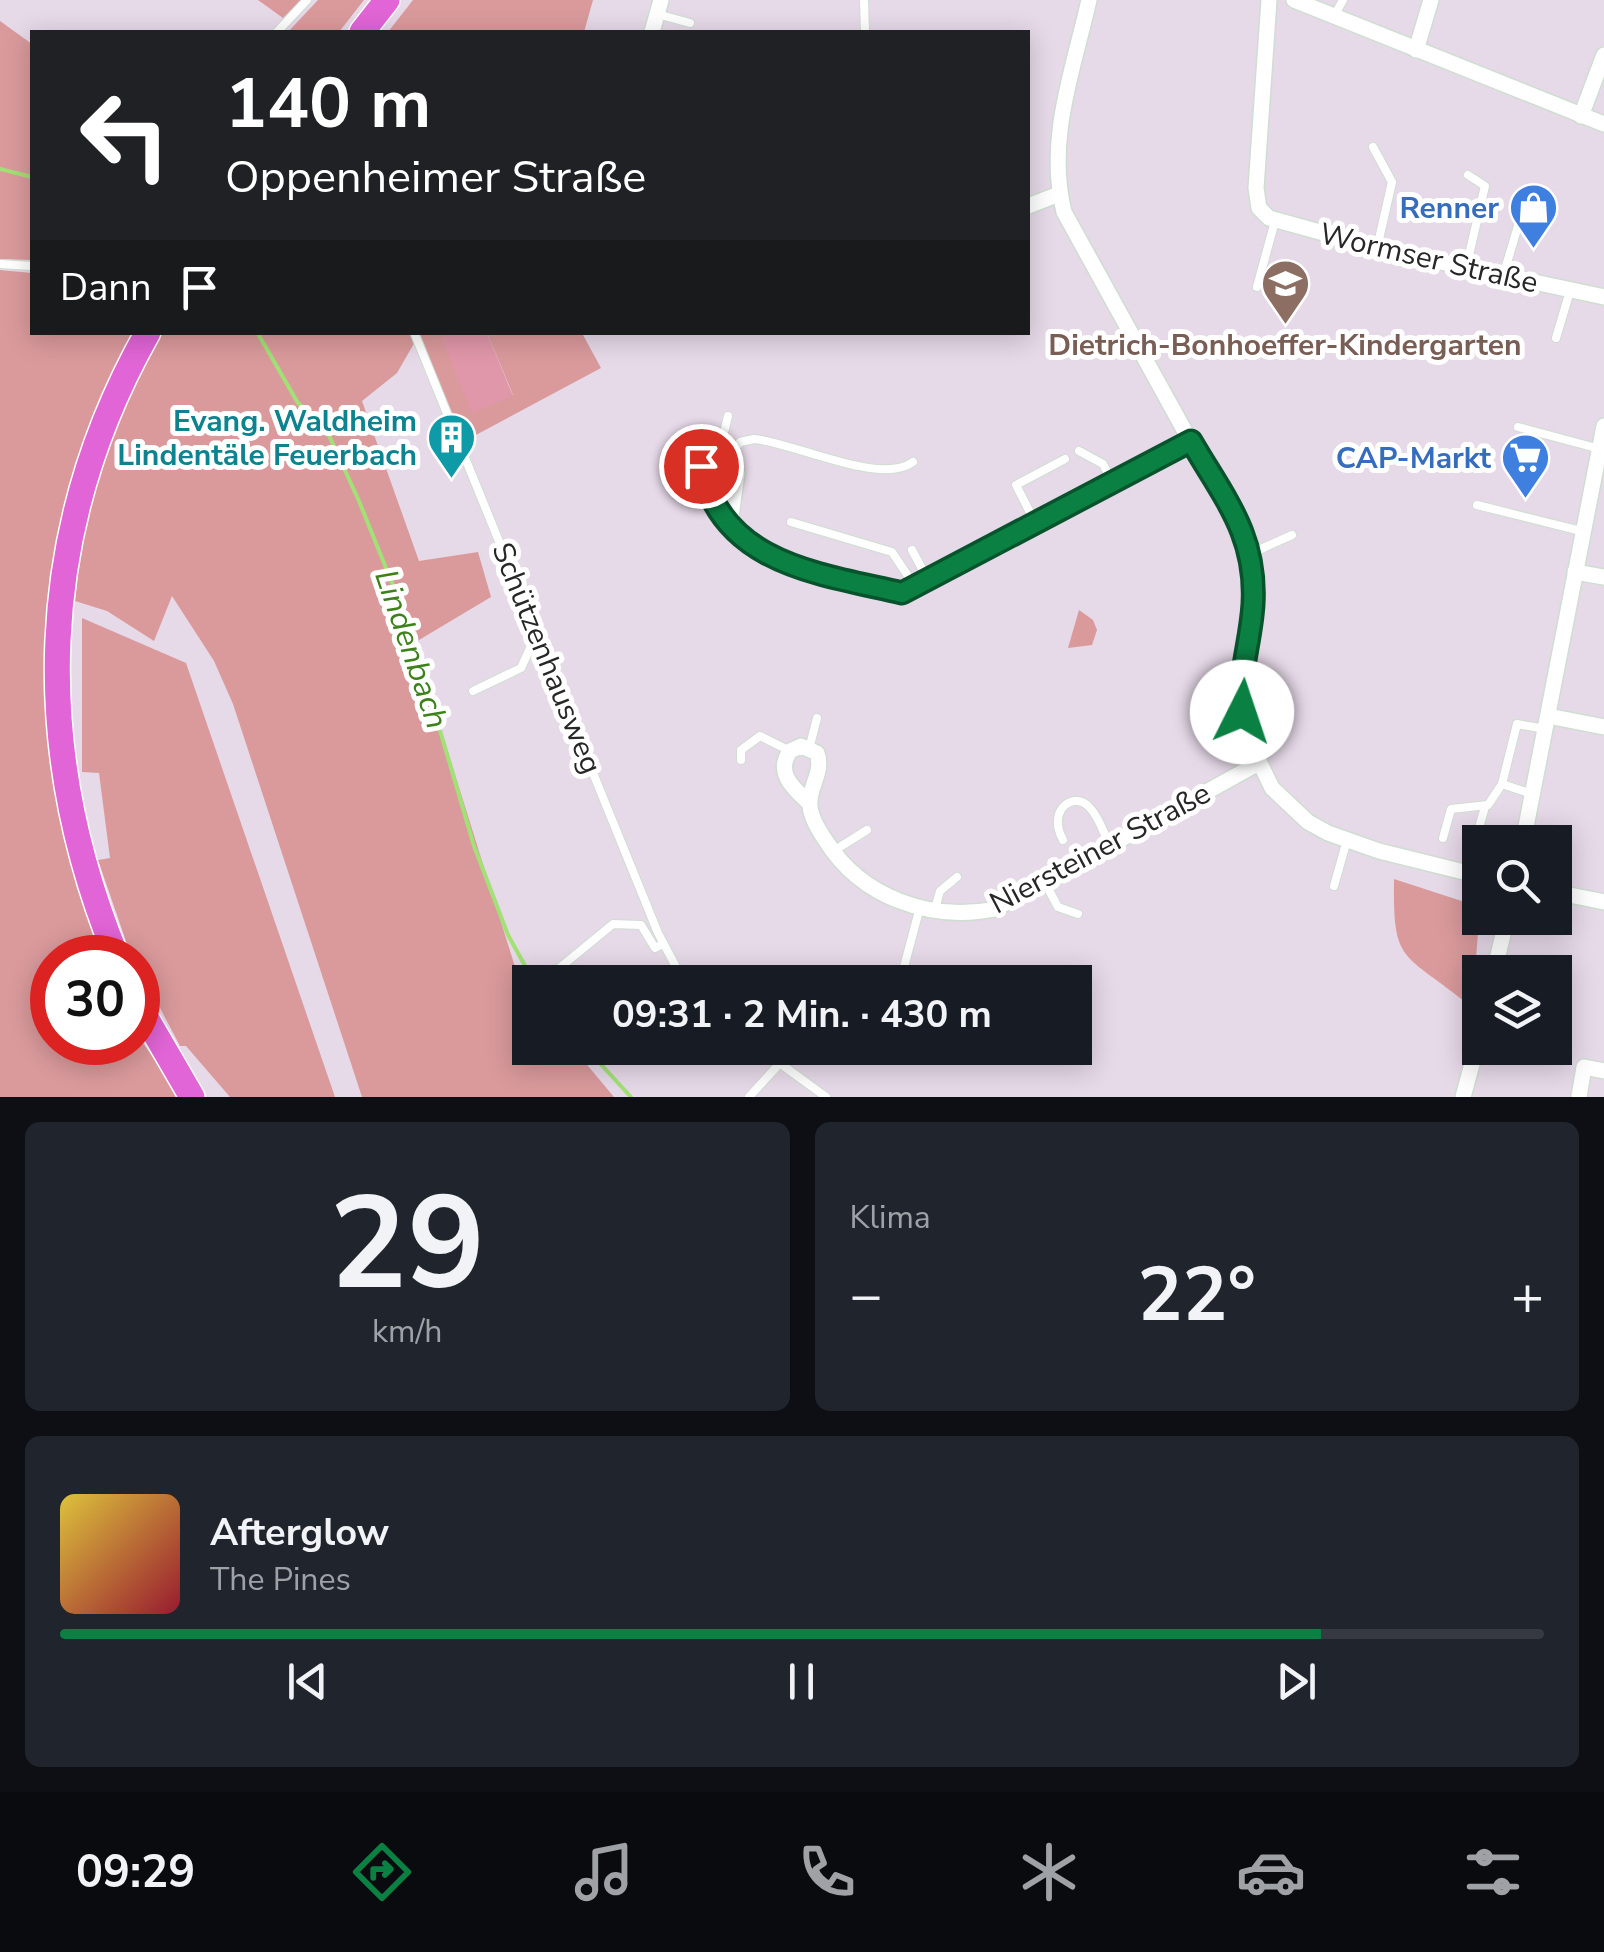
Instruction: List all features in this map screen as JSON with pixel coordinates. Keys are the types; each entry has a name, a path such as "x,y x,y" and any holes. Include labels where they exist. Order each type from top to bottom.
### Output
{"main road":[{"path":"364,30 387,0"},
{"path":"107,935 87,886 67,803 58,740 56,661 65,573 84,488 106,423 146,336"},
{"path":"160,1042 192,1097"}],"street":[{"path":"1089,0 1055,155 1059,194 1064,212 1252,552 1253,604 1240,690 1257,764 1286,804 1308,822 1347,840 1462,871"},
{"name":"Wormser Straße","path":"1269,0 1256,188 1258,208 1276,221 1378,248 1604,297"},
{"path":"1294,0 1604,124"},
{"path":"1416,50 1431,0"},
{"path":"1581,116 1604,55"},
{"path":"1030,205 1059,194"},
{"path":"1526,825 1604,426"},
{"path":"730,524 737,474 724,454 701,466 706,489 730,524 746,543 793,568 902,593 922,586 1191,441"},
{"path":"1574,572 1604,577"},
{"path":"1546,723 1604,727"},
{"path":"790,750 801,746 809,749 820,763 809,803"},
{"name":"Niersteiner Straße","path":"790,750 783,763 786,777 809,803 832,852 875,893 957,914 995,909 1257,764"},
{"path":"1572,895 1604,902"},
{"path":"1463,1097 1472,1065"},
{"path":"1579,1097 1584,1066 1604,1071"}],"lane":[{"path":"279,30 307,0"},
{"path":"864,0 865,30"},
{"path":"1334,16 1343,0"},
{"path":"659,7 690,22"},
{"path":"1373,147 1392,182 1378,248"},
{"path":"1466,268 1484,186 1468,175"},
{"path":"1503,276 1527,196"},
{"path":"1257,287 1276,221"},
{"path":"0,264 30,266"},
{"path":"1556,338 1570,290"},
{"name":"Schützenhausweg","path":"415,335 675,965"},
{"path":"724,454 728,416"},
{"path":"1518,426 1600,449"},
{"path":"724,454 740,442 754,438 878,471 902,470 913,462"},
{"path":"1079,451 1103,464 1114,483"},
{"path":"1036,524 1016,485 1065,459"},
{"path":"1477,505 1585,532"},
{"path":"791,522 892,552 922,586"},
{"path":"1252,552 1292,535"},
{"path":"912,550 922,586"},
{"path":"472,691 521,668 538,634"},
{"path":"809,749 817,718"},
{"path":"1480,825 1485,807 1502,784 1517,724 1546,723"},
{"path":"740,760 742,750 760,736 790,750"},
{"path":"1502,784 1532,794"},
{"path":"1063,840 1054,820 1068,804 1079,802 1090,808 1110,846"},
{"path":"1443,838 1451,809 1485,807"},
{"path":"832,852 866,830"},
{"path":"1334,886 1347,840"},
{"path":"906,965 928,908 956,877"},
{"path":"1044,881 1058,907 1078,914"},
{"path":"563,965 613,924 641,925 655,948 663,944"},
{"path":"749,1097 778,1065"},
{"path":"783,1065 826,1097"}],"shaded area":[{"path":"258,0 301,0 283,18"},
{"path":"318,0 364,0 341,30 290,30"},
{"path":"413,0 593,0 585,30 390,30"},
{"path":"0,21 30,43 30,260 0,259"},
{"path":"0,270 30,273 30,335 144,335 73,502 58,797 82,903 94,935 30,935 30,1065 158,1065 181,1097 0,1097"},
{"path":"158,335 452,335 442,339 513,395 488,335 583,335 601,368 459,444 416,340 397,373 362,401 419,561 478,552 491,597 414,643 514,965 512,1065 587,1065 614,1097 362,1097 233,704 214,661 172,596 154,641 107,611 75,601 84,517 118,414"},
{"path":"451,335 488,335 513,396 472,413 442,339"},
{"path":"1079,610 1093,620 1097,630 1092,645 1068,648"},
{"path":"82,618 186,663 335,1097 230,1097 186,1046 180,1046 160,1008 160,935 124,935 98,860 110,858 99,773 82,772"},
{"path":"1394,879 1462,901 1462,935 1478,935 1476,955 1462,955 1462,999 1405,953 1399,941"}],"waterway":[{"name":"Lindenbach","path":"0,169 30,176"},
{"name":"Lindenbach","path":"259,335 298,403 327,431 359,501 409,625 474,846 508,935 525,965"},
{"name":"Lindenbach","path":"602,1065 631,1097"}],"place":[{"name":"Renner","path":"1534,250"},
{"name":"Dietrich-Bonhoeffer-Kindergarten","path":"1285,326"},
{"name":"Evang. Waldheim Lindentäle Feuerbach","path":"452,480"},
{"name":"CAP-Markt","path":"1526,500"}],"route":[{"path":"701,466 706,489 717,510 746,543 764,556 793,568 902,593 1191,441 1236,516 1252,552 1253,604 1240,690 1242,712"}]}
